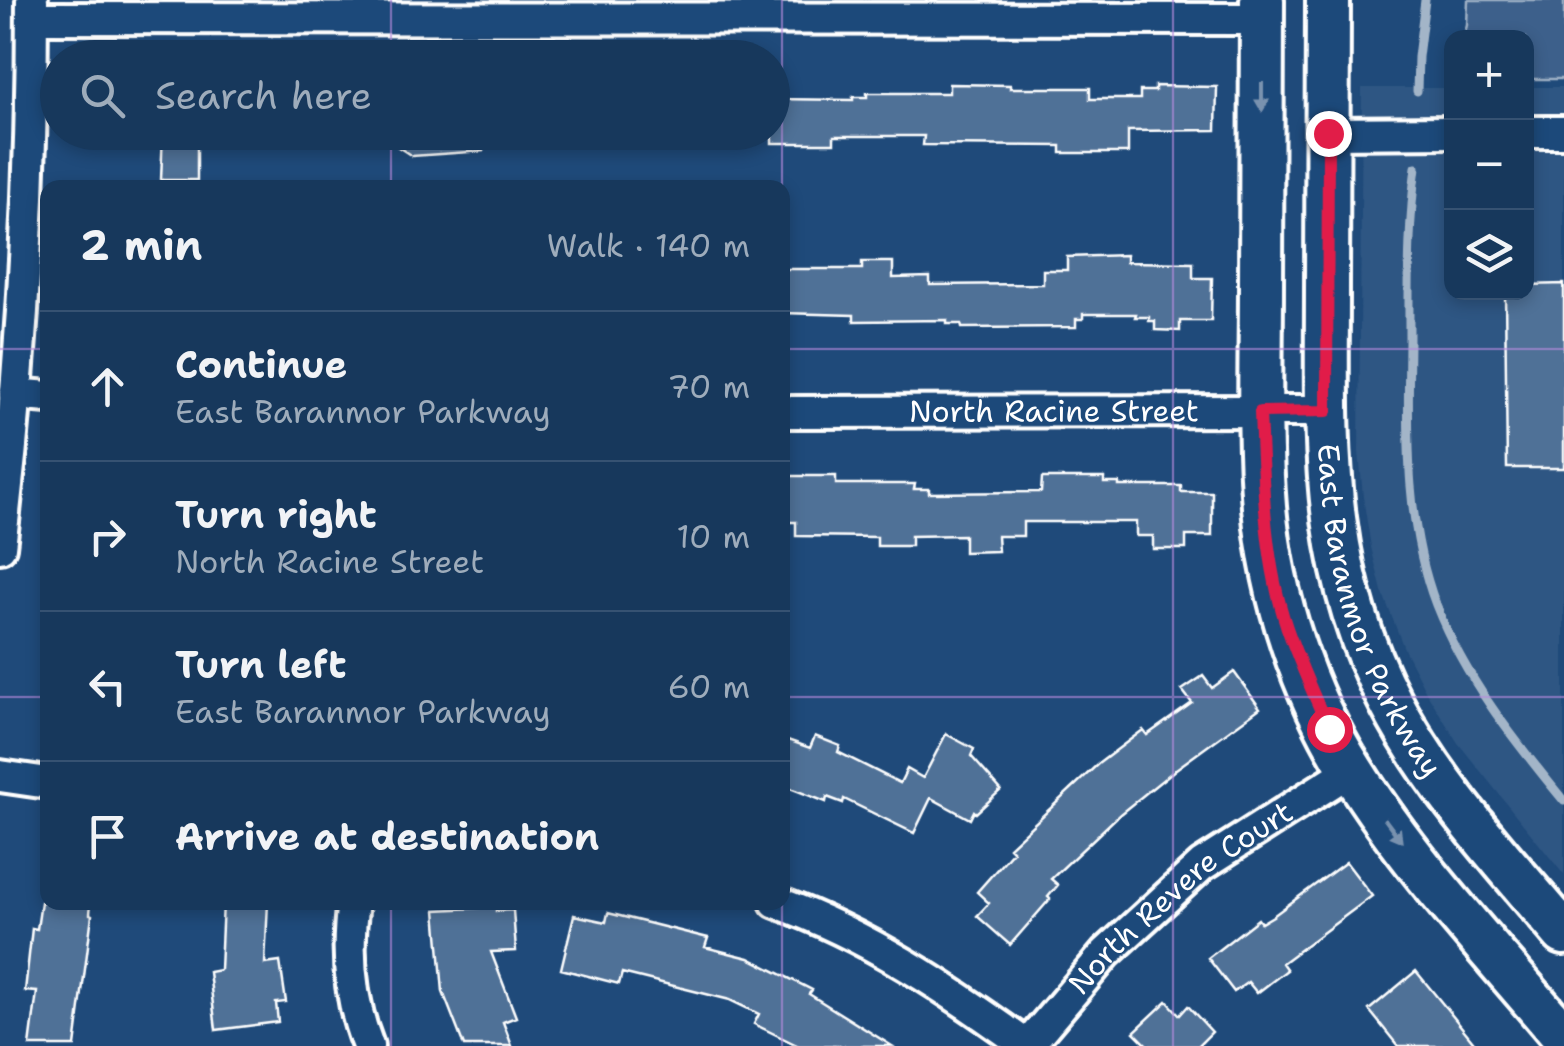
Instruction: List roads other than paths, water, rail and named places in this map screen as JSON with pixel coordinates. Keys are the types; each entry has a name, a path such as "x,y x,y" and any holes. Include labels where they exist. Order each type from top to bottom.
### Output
{"street":[{"name":"East Baranmor Parkway","path":"1328,0 1330,502 1350,606 1382,686 1408,735 1564,934"},
{"path":"0,547 24,258 32,9 1262,10 1260,412 1264,508 1286,626 1329,729 1351,770 1421,866 1564,1037"},
{"path":"1328,133 1444,132"},
{"path":"1534,132 1564,132"},
{"path":"15,394 40,396"},
{"name":"North Racine Street","path":"790,412 1327,411"},
{"name":"North Revere Court","path":"1027,1046 1106,953 1202,865 1351,770"},
{"path":"0,776 40,782"},
{"path":"790,908 865,940 956,994 1027,1046"},
{"path":"352,910 349,958 360,1025 368,1046"}],"waterway":[{"path":"1417,91 1425,0"},
{"path":"1416,167 1410,254 1409,441 1418,541 1436,605 1461,658 1509,732 1564,801"}]}
